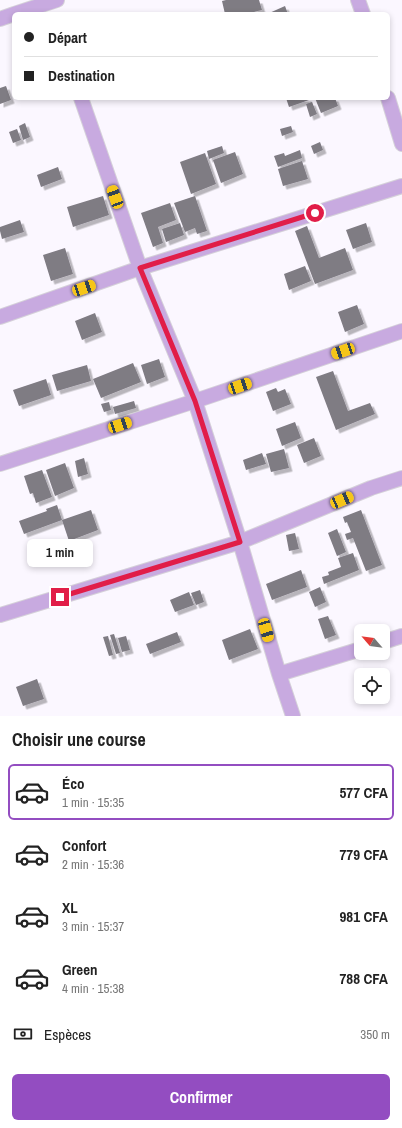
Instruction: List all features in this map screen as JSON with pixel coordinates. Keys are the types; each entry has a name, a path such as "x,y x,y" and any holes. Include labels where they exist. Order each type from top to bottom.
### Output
{"street":[{"path":"358,0 362,12"},
{"path":"21,12 51,4"},
{"path":"0,18 12,15"},
{"path":"82,100 140,268 195,401 293,716"},
{"path":"389,100 402,144"},
{"path":"0,317 140,268 402,186"},
{"path":"0,464 195,401 402,331"},
{"path":"0,615 240,542 370,488 402,478"},
{"path":"390,640 402,636"},
{"path":"279,674 354,651"}],"building":[{"path":"259,0 262,10 254,12 225,12 222,1"},
{"path":"285,6 287,12 272,12"},
{"path":"6,86 11,100 0,104 0,88"},
{"path":"287,100 309,100 289,107"},
{"path":"316,100 336,100 338,106 321,113"},
{"path":"312,102 317,114 310,117 306,104"},
{"path":"25,123 30,137 23,140 19,126"},
{"path":"291,126 293,132 282,136 280,129"},
{"path":"17,129 21,140 13,143 9,132"},
{"path":"320,142 323,150 314,154 311,146"},
{"path":"222,146 224,153 209,159 207,151"},
{"path":"300,150 302,158 278,167 274,156 284,153 285,156"},
{"path":"235,152 243,174 221,183 213,160"},
{"path":"205,153 216,184 191,194 180,162"},
{"path":"302,161 308,179 283,186 278,169"},
{"path":"58,167 62,179 41,187 37,175"},
{"path":"103,196 109,215 73,227 67,207"},
{"path":"195,196 207,231 197,234 195,228 185,232 174,203"},
{"path":"170,203 176,220 158,227 163,243 153,247 141,213"},
{"path":"20,220 24,232 2,239 0,227"},
{"path":"180,223 184,235 166,242 162,229"},
{"path":"366,223 372,242 353,249 346,230"},
{"path":"307,226 319,258 345,248 353,270 315,284 295,231"},
{"path":"65,248 73,274 51,281 43,255"},
{"path":"305,266 311,281 289,290 284,274"},
{"path":"357,305 364,324 345,332 338,312"},
{"path":"95,313 102,332 82,340 75,321"},
{"path":"159,359 165,377 147,384 141,365"},
{"path":"133,363 141,382 101,398 93,379"},
{"path":"87,365 91,381 57,391 52,375"},
{"path":"333,371 348,411 370,403 375,414 336,430 316,377"},
{"path":"46,379 51,395 19,406 13,390"},
{"path":"276,388 278,392 285,389 291,404 273,411 266,392"},
{"path":"134,401 136,408 115,414 113,407"},
{"path":"109,402 111,410 104,412 101,404"},
{"path":"295,422 301,438 282,446 276,429"},
{"path":"314,438 321,456 304,463 297,445"},
{"path":"284,449 289,468 271,472 266,454"},
{"path":"262,453 266,464 246,470 243,460"},
{"path":"84,458 88,474 78,477 75,461"},
{"path":"65,463 74,488 55,496 46,470"},
{"path":"42,470 52,497 36,503 33,493 30,494 24,476"},
{"path":"57,505 62,520 24,534 19,521 47,511 46,509"},
{"path":"91,510 98,530 69,541 62,520"},
{"path":"361,510 382,565 366,571 353,538 347,540 345,534 351,532 343,517"},
{"path":"337,529 346,552 337,556 328,533"},
{"path":"295,533 299,549 289,551 286,535"},
{"path":"353,553 359,570 324,584 322,577 329,575 328,572 341,567 338,558"},
{"path":"301,570 307,587 272,600 266,584"},
{"path":"320,587 326,602 315,607 309,592"},
{"path":"200,590 204,602 196,605 191,593"},
{"path":"189,592 194,605 175,612 170,600"},
{"path":"328,616 336,635 325,639 318,619"},
{"path":"250,629 258,649 229,660 222,640"},
{"path":"177,632 181,642 150,654 146,644"},
{"path":"114,634 120,653 116,654 110,635"},
{"path":"108,636 113,655 109,656 103,637"},
{"path":"126,636 130,650 122,652 118,638"},
{"path":"37,679 44,699 23,706 16,687"}],"route":[{"path":"60,597 240,542 195,401 140,268 315,213"}]}
